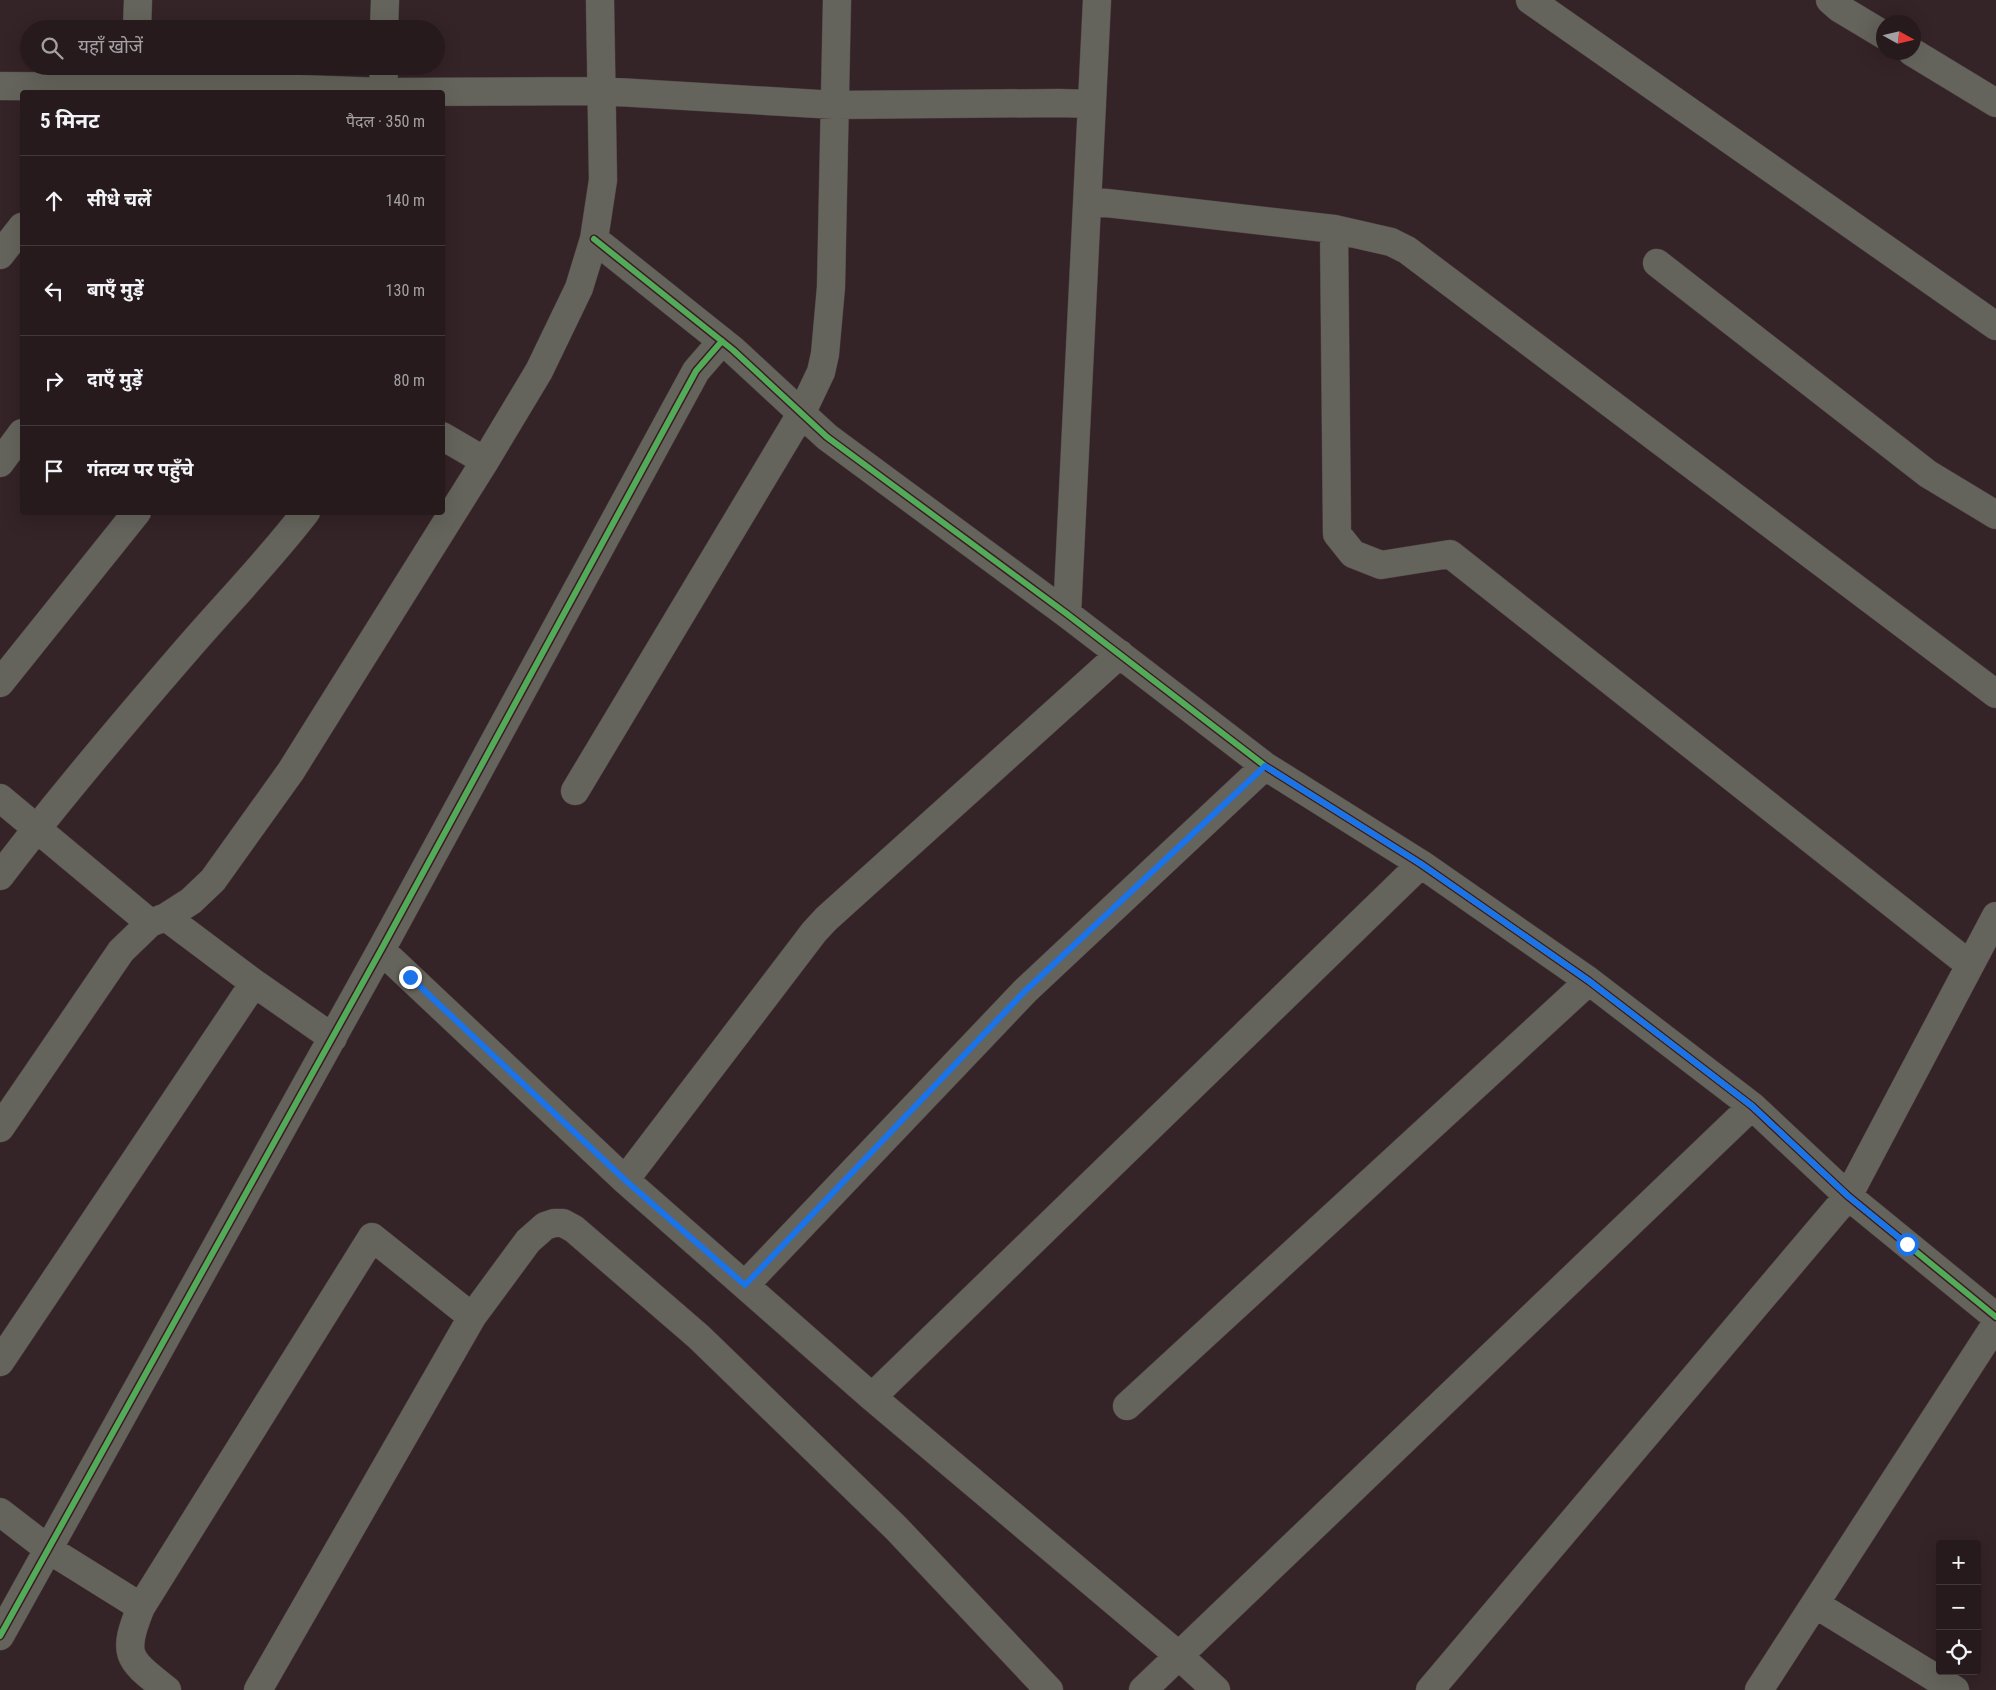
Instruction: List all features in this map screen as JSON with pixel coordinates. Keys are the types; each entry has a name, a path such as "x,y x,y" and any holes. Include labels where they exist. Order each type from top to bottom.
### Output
{"street":[{"path":"137,20 138,0"},
{"path":"384,20 385,0"},
{"path":"0,1128 121,951 158,920 191,901 213,880 291,771 485,461 539,371 580,288 594,239 603,180 600,0"},
{"path":"575,791 801,414 821,372 825,354 831,287 837,0"},
{"path":"1067,614 1097,0"},
{"path":"1530,0 1996,326"},
{"path":"1830,0 1839,8 1876,30"},
{"path":"1921,57 1996,103"},
{"path":"30,90 132,82 269,90 384,83 601,91 835,104 1092,104"},
{"path":"4,92 20,91"},
{"path":"1088,201 1334,229 1391,242 1407,250 1996,694"},
{"path":"0,255 20,229"},
{"path":"1334,229 1337,534 1352,554 1381,565 1450,554 1970,965"},
{"path":"594,239 722,341 827,437 1067,614 1265,766 1421,864 1589,981 1752,1106 1848,1196 1996,1317"},
{"path":"1658,263 1928,474 1996,515"},
{"path":"0,1636 333,1038 696,371 722,341"},
{"path":"0,463 20,436"},
{"path":"445,438 485,461"},
{"path":"0,683 135,515"},
{"path":"0,876 36,827 189,647 278,548 304,515"},
{"path":"625,1180 826,918 1120,654"},
{"path":"745,1285 1025,991 1265,766"},
{"path":"0,798 158,920 333,1038"},
{"path":"872,1397 1421,864"},
{"path":"1430,1690 1848,1196 1996,916"},
{"path":"381,950 625,1180 872,1397 1178,1655 1216,1690"},
{"path":"1127,1406 1589,981"},
{"path":"0,1362 254,983"},
{"path":"1143,1690 1752,1106"},
{"path":"258,1690 472,1317 528,1240 545,1226 554,1222 563,1223 574,1229 699,1337 882,1515 1049,1690"},
{"path":"167,1690 131,1658 129,1650 130,1639 141,1607 372,1237 472,1317"},
{"path":"1759,1690 1996,1324"},
{"path":"0,1512 48,1550 141,1607"},
{"path":"1815,1604 1955,1690"}],"cycle path":[{"path":"594,239 733,350 827,437 1067,614 1265,766 1421,864 1589,981 1752,1106 1848,1196 1996,1317"},
{"path":"0,1636 381,950 696,371 722,341"}],"route":[{"path":"410,977 625,1180 745,1285 1025,991 1265,766 1421,864 1589,981 1752,1106 1848,1196 1907,1244"}]}
